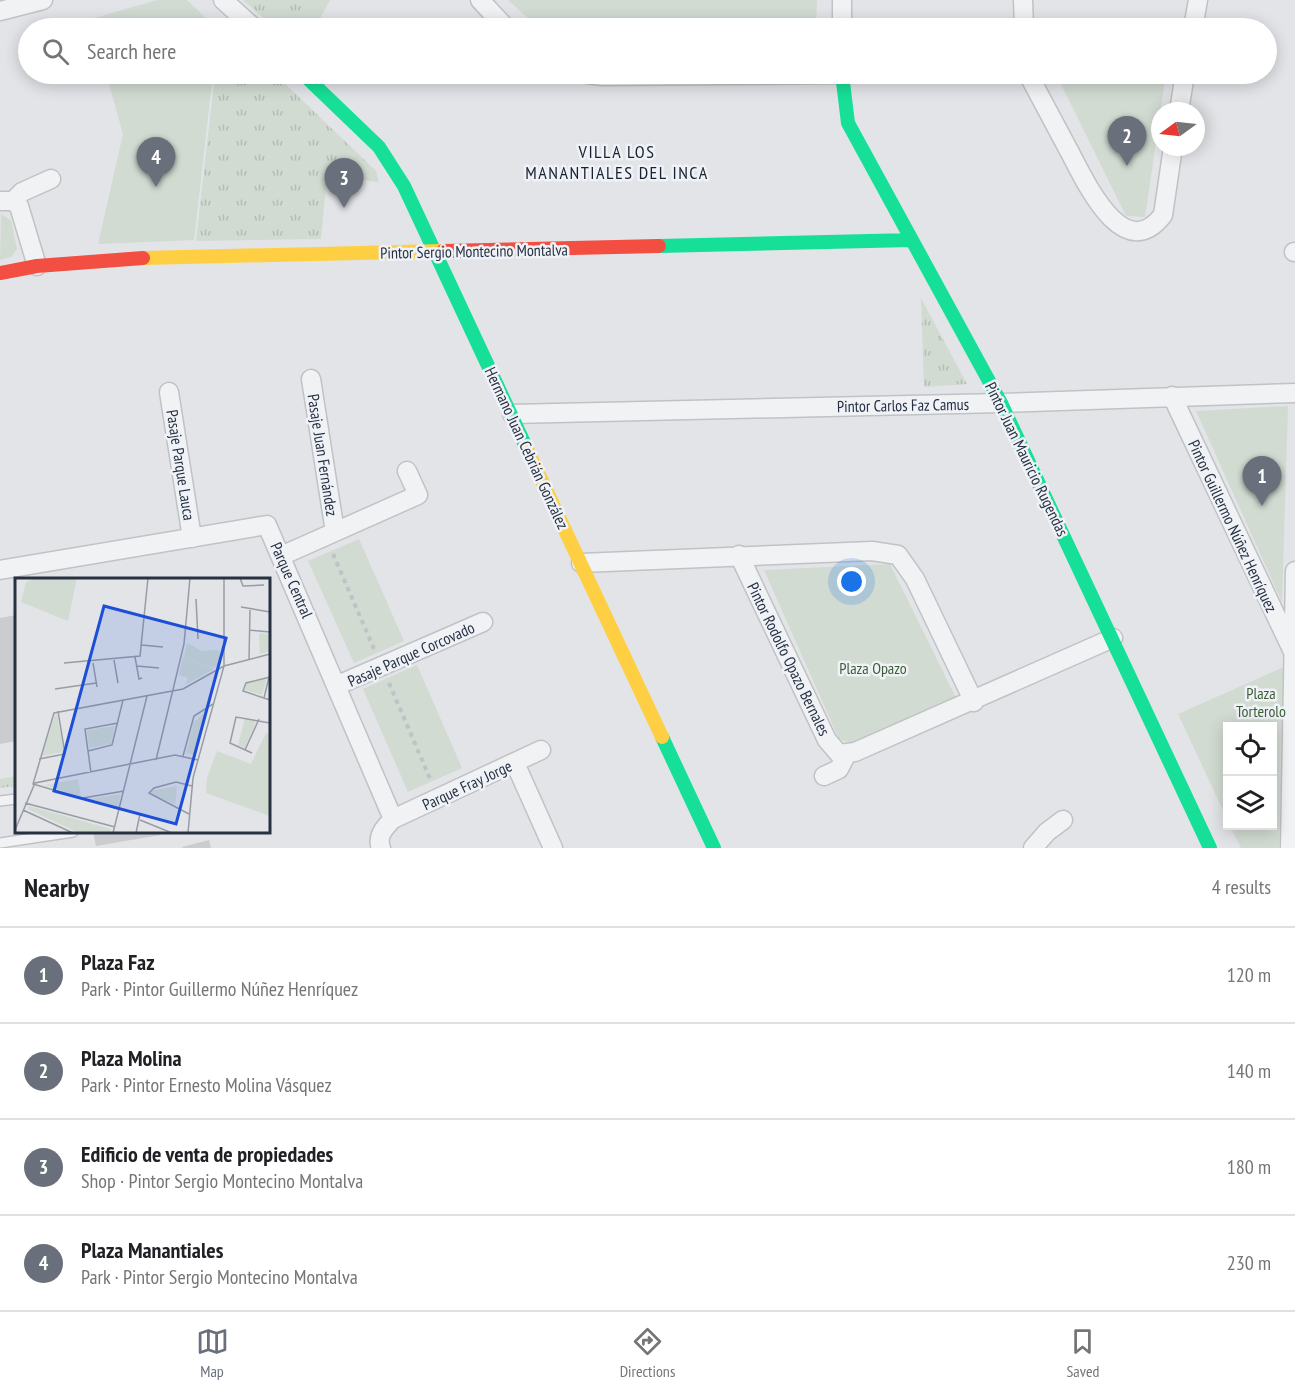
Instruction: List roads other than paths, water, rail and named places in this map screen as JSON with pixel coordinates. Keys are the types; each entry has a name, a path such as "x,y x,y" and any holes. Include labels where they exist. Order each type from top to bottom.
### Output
{"street":[{"path":"0,11 43,0"},
{"path":"224,0 243,18"},
{"path":"480,0 497,18"},
{"path":"842,0 842,18"},
{"path":"1023,0 1024,18"},
{"path":"1195,18 1198,0"},
{"name":"Hermano Juan Cebrián González","path":"313,84 378,147 404,186 714,848"},
{"name":"Pintor Juan Mauricio Rugendas","path":"843,84 848,123 1001,403 1210,848"},
{"path":"1033,84 1097,203 1116,223 1129,230 1143,230 1156,224 1163,215 1172,156"},
{"path":"1180,102 1183,84"},
{"path":"37,266 24,214 6,201 51,179"},
{"name":"Pintor Sergio Montecino Montalva","path":"0,273 37,266 110,259 912,240"},
{"name":"Pasaje Juan Fernández","path":"311,379 330,534"},
{"name":"Pasaje Parque Lauca","path":"169,392 192,538"},
{"name":"Pintor Carlos Faz Camus","path":"512,414 1001,403 1295,393"},
{"name":"Pintor Guillermo Núñez Henríquez","path":"1172,396 1294,656"},
{"path":"281,555 418,495 407,471"},
{"name":"Parque Central","path":"0,570 267,525 338,685 393,819"},
{"path":"581,563 872,551 898,555 915,579 974,702"},
{"name":"Pintor Rodolfo Opazo Bernales","path":"739,555 827,740 839,754 846,755"},
{"path":"1290,848 1295,571"},
{"name":"Pasaje Parque Corcovado","path":"338,685 483,622"},
{"path":"824,776 839,769 846,755 974,702 1113,638"},
{"name":"Parque Fray Jorge","path":"393,819 541,750"},
{"path":"515,763 553,848"},
{"path":"381,848 379,843 383,829 393,819"},
{"path":"1024,848 1033,848 1047,832 1063,820"}],"lane":[{"path":"0,801 15,799"},
{"path":"0,843 61,833"}],"place":[{"name":"Plaza Molina","path":"1127,166"},
{"name":"Plaza Manantiales","path":"156,187"},
{"name":"Edificio de venta de propiedades","path":"344,208"},
{"name":"Plaza Faz","path":"1262,506"}],"district":[{"name":"VILLA LOS MANANTIALES DEL INCA","path":"617,162"}],"park label":[{"name":"Plaza Opazo","path":"873,668"},
{"name":"Plaza Torterolo","path":"1261,702"}]}
